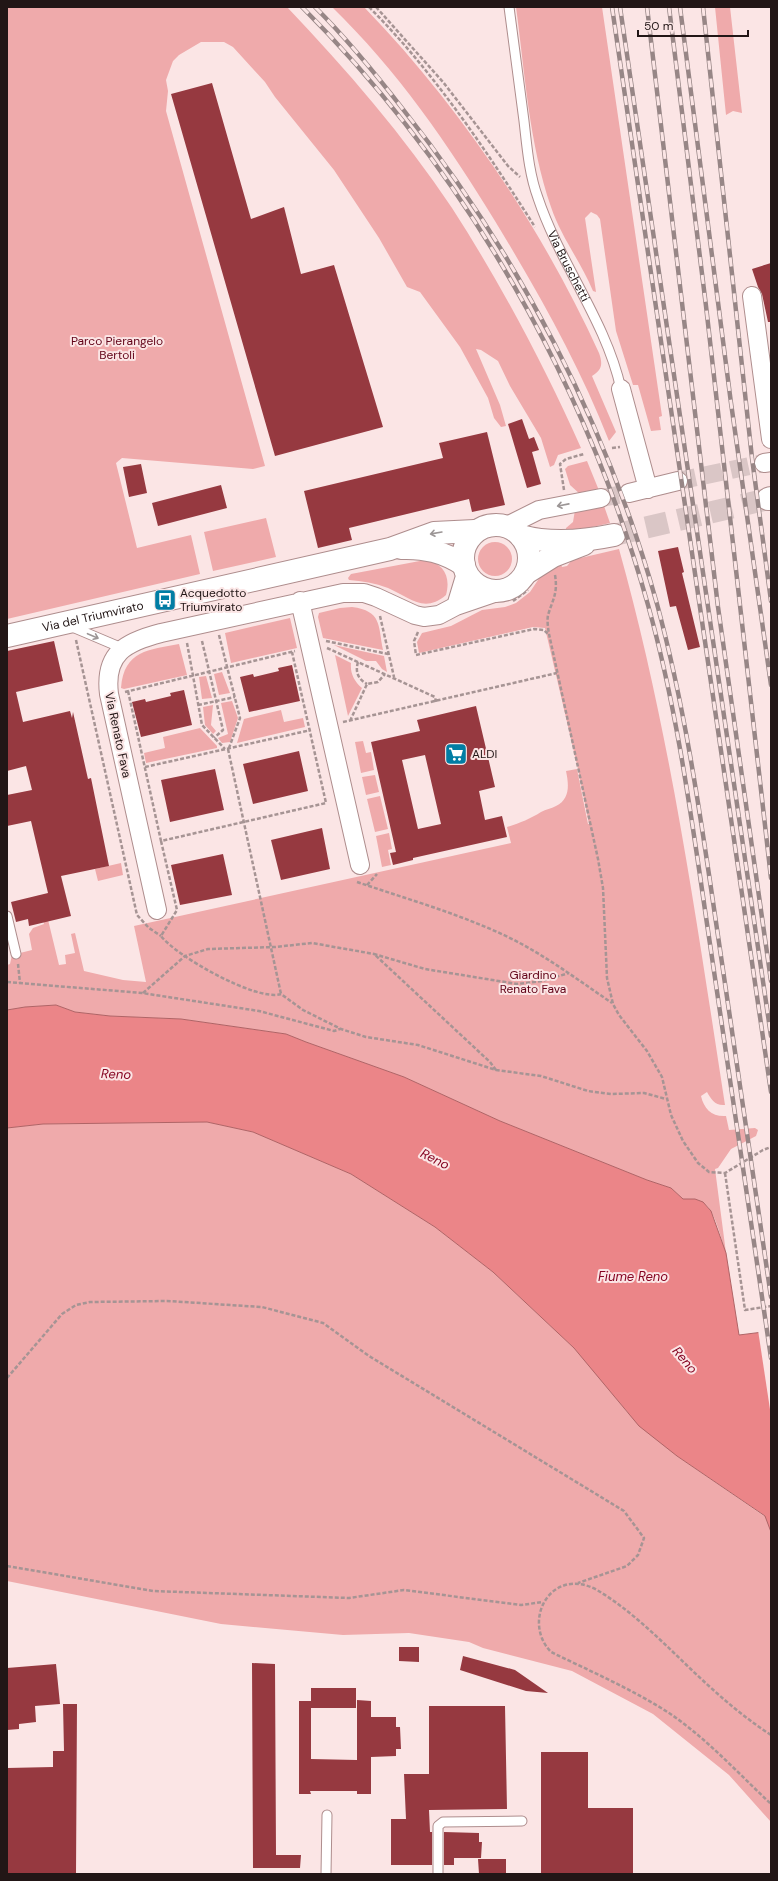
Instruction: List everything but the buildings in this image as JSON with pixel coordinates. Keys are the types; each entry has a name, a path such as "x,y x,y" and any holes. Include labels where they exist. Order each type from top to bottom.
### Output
{"main road":[{"path":"493,524 514,531 533,539 605,537 554,556 526,572 517,583 511,587 500,591 485,589 478,586 465,569 462,559 464,547 470,536 475,532 493,524"},
{"path":"514,531 528,550 528,565 526,572"},
{"name":"Via del Triumvirato","path":"7,636 69,630 390,549 434,533 475,532"},
{"name":"Via del Triumvirato","path":"390,549 415,548 434,551 448,556 465,569"}],"street":[{"path":"752,296 771,439"},
{"name":"Via Bruschetti","path":"621,389 648,489"},
{"path":"628,493 678,481"},
{"path":"514,531 539,510 601,498"},
{"path":"456,606 465,569"},
{"path":"122,648 139,638 154,634 300,601 343,593 364,593 415,615 424,617 439,615 456,606 500,591"},
{"path":"300,601 316,646 328,726 358,873"},
{"name":"Via Renato Fava","path":"122,648 111,668 108,679 109,694 157,910"}],"lane":[{"name":"Via Bruschetti","path":"509,7 533,183 560,254 604,339 615,365 621,389"},
{"path":"69,630 122,648"},
{"path":"7,916 16,954"},
{"path":"326,1874 327,1815"},
{"path":"438,1874 438,1826 443,1822 522,1821"}],"path":[{"path":"369,7 420,65 473,133 538,231"},
{"path":"376,7 443,82 508,166 524,181 533,183"},
{"path":"612,448 624,446"},
{"path":"565,495 560,464 566,459 584,454"},
{"path":"554,571 557,588 548,616 549,634 603,888 607,978 613,1004 619,1015 647,1051 662,1077 671,1115 683,1141 698,1163 709,1172 725,1172 771,1147"},
{"path":"378,613 394,678"},
{"path":"416,655 534,629 544,630 549,634"},
{"path":"69,630 137,915 150,928 161,936 166,943 184,956 214,973 243,987 271,996 281,994"},
{"path":"218,631 240,718 228,749 281,994 303,1010 341,1029 366,1037 418,1045 496,1070 541,1076 588,1091 611,1094 644,1093 667,1100"},
{"path":"186,638 202,725 214,738 228,749"},
{"path":"316,646 319,639 388,654"},
{"path":"109,694 193,676 316,646 358,662 435,697 436,702"},
{"path":"161,841 326,803 292,652"},
{"path":"358,662 356,668 359,678 367,684 378,682 385,674"},
{"path":"210,672 223,730 214,738"},
{"path":"125,771 436,702 557,673"},
{"path":"350,721 367,684"},
{"path":"128,691 177,910 161,936"},
{"path":"198,705 235,697"},
{"path":"358,873 367,885 460,916 501,934 547,958 613,1004"},
{"path":"367,885 377,874"},
{"path":"142,993 184,956 208,949 312,944 374,954 424,969 517,984 542,981 569,973"},
{"path":"16,954 20,983"},
{"path":"374,954 490,1062 496,1070"},
{"path":"7,982 142,993 259,1011 334,1030 341,1029"},
{"path":"725,1172 745,1310 771,1306"},
{"path":"7,1378 62,1314 76,1305 90,1302 167,1301 262,1307 323,1323 369,1356 624,1511 644,1538 638,1555 627,1566 578,1583 564,1584 551,1593 544,1602 540,1617 539,1630 544,1644 551,1652 615,1683 671,1715 704,1741 771,1804"},
{"path":"7,1566 153,1592 349,1598 404,1590 522,1605 544,1602"},
{"path":"578,1583 596,1590 643,1624 719,1696 771,1735"}],"green space":[{"name":"Parco Pierangelo Bertoli","path":"7,7 287,7 331,54 374,104 434,181 452,208 505,295 552,386 581,448 558,455 554,465 550,467 541,438 510,386 498,361 481,350 476,349 500,405 506,426 501,427 494,418 488,398 460,347 420,292 407,287 379,238 334,170 275,97 265,82 233,47 224,42 201,42 179,55 173,61 166,80 168,91 166,111 265,466 253,469 122,458 116,463 137,548 191,535 200,574 7,619"},
{"path":"332,7 364,7 433,85 496,170 525,214 552,260 599,353 601,366 600,369 592,376 616,432 609,441 585,384 557,329 527,274 477,192 440,136 400,82 356,31"},
{"path":"516,7 602,7 662,416 659,417 661,430 651,431 638,385 633,385 616,331 600,219 597,215 591,212 585,218 596,292 593,291 555,218 551,207 533,133 525,83"},
{"path":"715,7 730,7 742,113 733,111 726,115"},
{"path":"587,461 600,493 581,495 570,485 565,469 568,466"},
{"path":"603,503 610,523 588,528 566,530 566,528 573,522 575,510"},
{"path":"266,518 276,557 213,571 204,532"},
{"path":"495,542 507,547 512,559 507,571 495,576 483,571 478,559 483,547"},
{"name":"Giardino Renato Fava","path":"619,549 653,686 667,756 692,895 725,1105 716,1103 707,1092 701,1096 702,1101 713,1114 726,1116 729,1130 755,1128 758,1130 756,1136 731,1149 718,1168 715,1169 726,1253 714,1217 707,1205 702,1202 683,1199 671,1188 647,1180 500,1121 404,1077 286,1034 181,1019 110,1016 75,1012 56,1005 7,1010 7,965 10,964 12,955 32,950 29,934 33,928 44,924 37,896 42,895 59,965 66,964 65,955 75,953 71,934 75,933 84,971 123,980 146,982 134,926 511,843 507,827 525,821 554,807 564,800 568,786 566,771 577,769 589,824 578,769 545,628 533,627 419,653 417,642 422,633 451,626 482,610 505,607 516,603 530,592 542,574 561,564 562,567 567,566 572,560"},
{"path":"425,560 437,564 444,572 448,582 446,595 438,601 431,603 424,604 417,602 383,586 368,582 349,580 348,578 351,574"},
{"path":"352,607 362,609 374,616 379,626 383,650 323,638 318,617 319,613"},
{"path":"290,618 297,648 231,663 225,633"},
{"path":"179,644 187,675 124,689 121,688 123,675 127,666 133,659 148,651"},
{"path":"334,645 384,656 387,672 382,669 376,661 366,661"},
{"path":"335,655 351,663 353,677 362,688 348,716"},
{"path":"222,672 230,693 219,695 214,674"},
{"path":"206,676 212,698 202,699 199,677"},
{"path":"232,701 238,718 230,742 222,743 218,738 228,734 221,703"},
{"path":"213,705 211,725 216,731 213,734 205,725 203,707"},
{"path":"281,710 284,722 303,718 305,727 237,743 244,719"},
{"path":"200,728 217,746 217,748 146,763 144,753 165,748 163,737"},
{"path":"363,741 366,753 371,752 374,770 361,773 355,742"},
{"path":"375,775 379,792 366,795 362,777"},
{"path":"380,796 388,829 375,832 367,799"},
{"path":"389,833 392,849 388,850 391,865 382,867 376,836"},
{"path":"121,863 123,875 98,881 95,869"},
{"path":"207,1122 253,1132 351,1174 435,1227 493,1272 574,1348 627,1412 677,1456 764,1516 771,1515 771,1822 729,1775 653,1714 572,1671 483,1648 469,1642 409,1633 343,1635 221,1624 7,1581 7,1128 43,1124"}],"water":[{"name":"Fiume Reno","path":"56,1005 75,1012 110,1016 181,1019 286,1034 404,1077 500,1121 647,1180 671,1188 683,1199 695,1199 703,1202 711,1211 726,1253 739,1335 771,1331 771,1532 765,1516 677,1456 639,1426 574,1348 493,1272 435,1227 351,1174 253,1132 207,1122 43,1124 7,1128 7,1010"}],"pier":[{"path":"771,1329 771,1416 758,1330"}],"tunnel":[{"path":"678,481 764,463"},
{"path":"601,498 629,493"},
{"path":"614,535 768,499"}],"railway":[{"path":"302,7 361,70 416,138 467,209 513,284 554,361 591,441 622,522 648,605 659,647 677,731 698,859 771,1358"},
{"path":"315,7 371,69 402,108 444,164 484,222 554,343 585,406 612,471 636,537 657,604 685,725 705,847 771,1297"},
{"path":"612,7 771,1092"},
{"path":"620,7 771,1036"},
{"path":"647,7 718,607 771,981"},
{"path":"669,7 706,306 771,878"},
{"path":"680,7 731,403 771,685"},
{"path":"703,7 752,458 771,601"}],"place":[{"name":"Acquedotto Triumvirato","path":"165,600"},
{"name":"ALDI","path":"456,754"}],"water label":[{"name":"Reno","path":"116,1074"},
{"name":"Reno","path":"435,1159"},
{"name":"Reno","path":"685,1360"}]}
